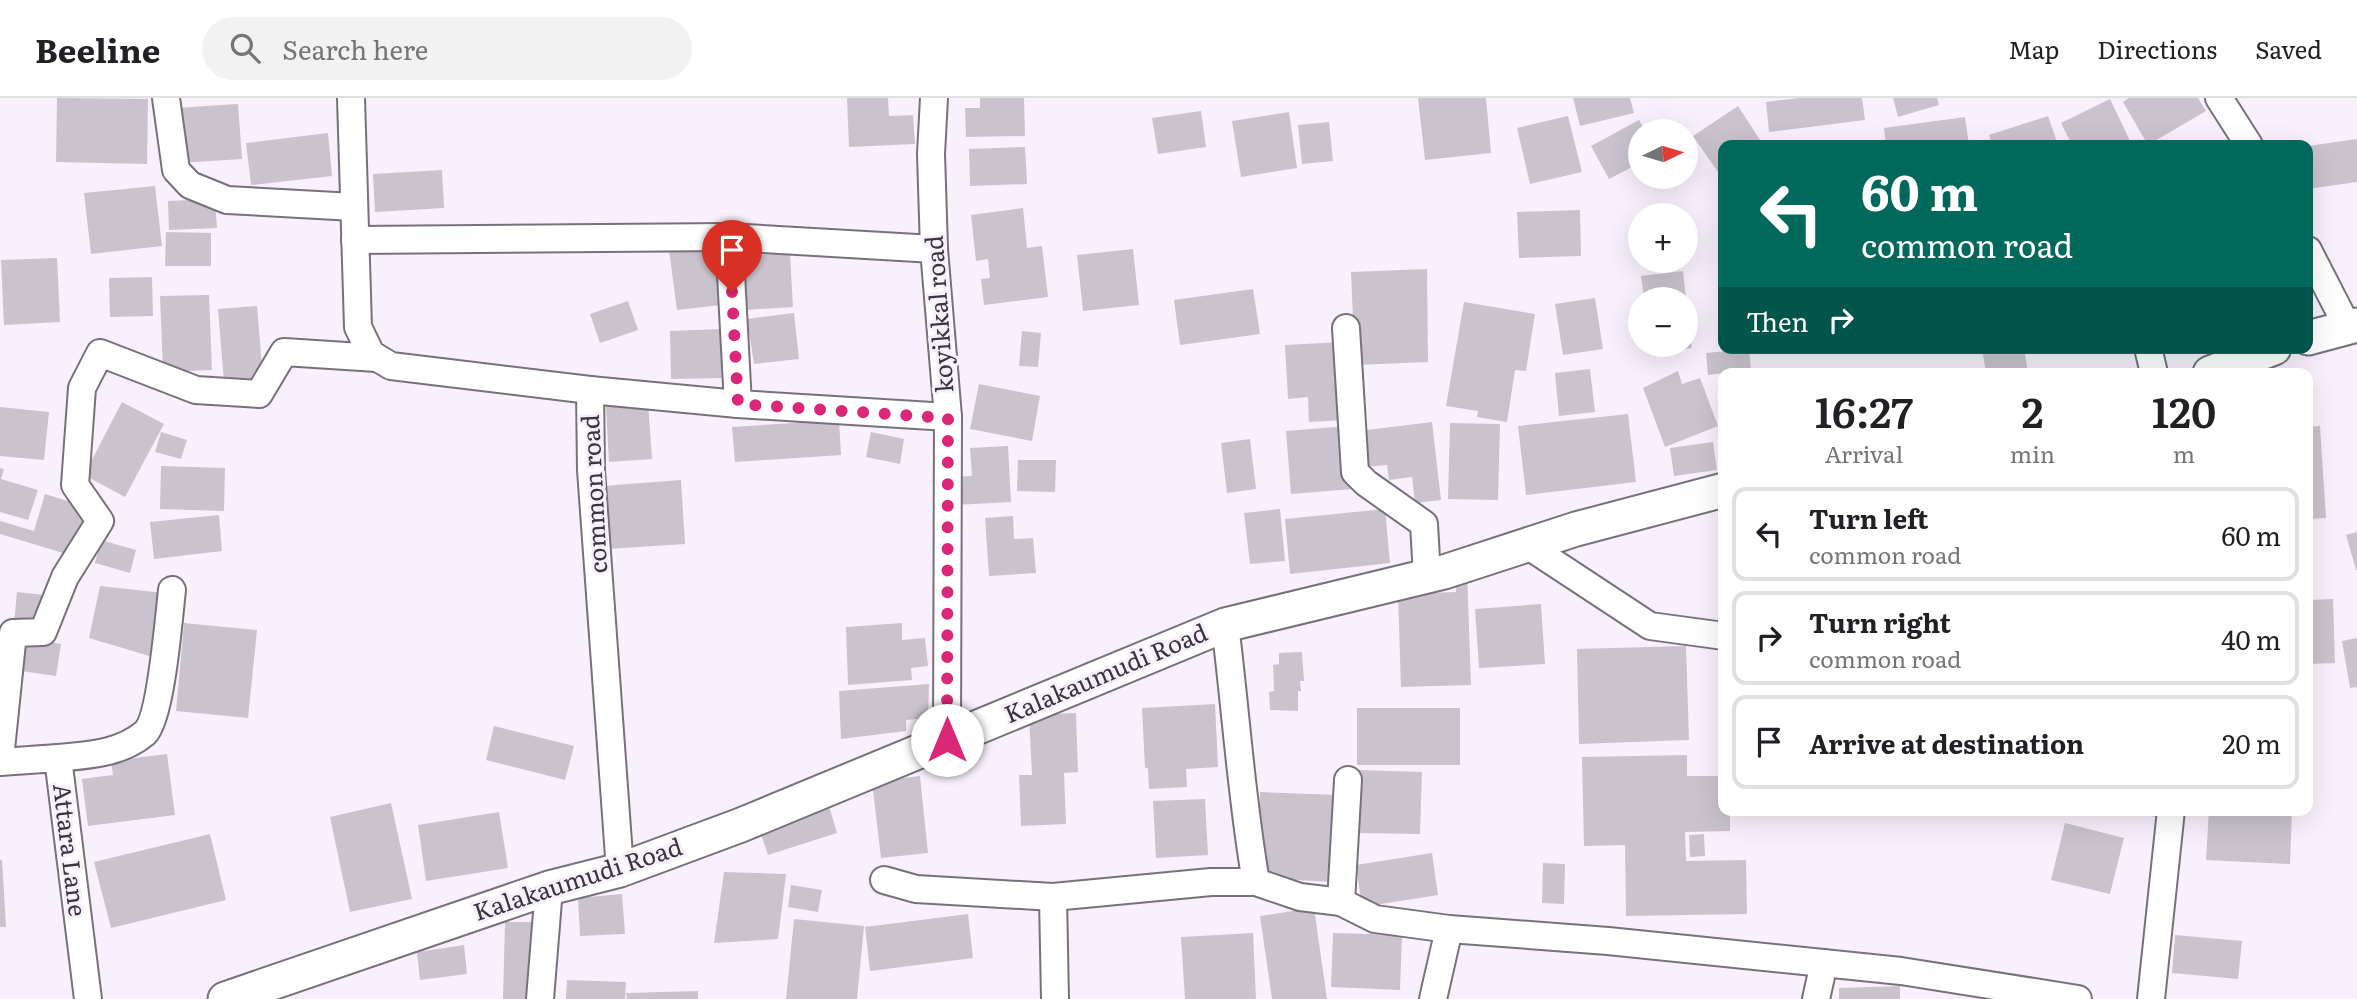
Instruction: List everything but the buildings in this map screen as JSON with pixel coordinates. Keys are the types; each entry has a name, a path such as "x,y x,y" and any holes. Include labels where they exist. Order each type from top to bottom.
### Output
{"street":[{"path":"166,98 176,170 190,185 227,200 354,207"},
{"path":"351,98 358,327 370,354 377,358"},
{"name":"koyikkal road","path":"934,98 931,154 934,249 948,418 947,740"},
{"path":"2219,98 2246,140"},
{"path":"355,240 729,237 934,249"},
{"path":"729,237 738,404"},
{"path":"2313,259 2353,327 2313,337"},
{"path":"1346,328 1355,472 1366,483 1424,524 1427,576"},
{"name":"common road","path":"0,760 13,633 43,632 65,577 100,521 75,485 82,388 100,353 196,390 259,394 284,352 377,358 391,366 590,390 591,470 620,870"},
{"path":"2223,368 2259,354"},
{"path":"590,390 738,404 948,418"},
{"name":"Kalakaumudi Road","path":"225,999 549,888 620,870 741,825 1224,625 1427,576 1576,529 1718,492"},
{"path":"1527,545 1650,626 1718,635"},
{"path":"58,758 105,753 124,746 147,731 158,701 172,590"},
{"path":"1224,625 1245,817 1256,882"},
{"name":"Attara Lane","path":"0,760 58,758 88,999"},
{"path":"1341,902 1348,780"},
{"path":"2151,999 2170,816"},
{"path":"884,880 916,889 1054,897 1211,882 1256,882 1300,897 1341,902 1375,919 1449,929 1608,941 1900,971 2078,999"},
{"path":"540,999 549,888"},
{"path":"1054,897 1055,999"},
{"path":"1433,999 1449,929"},
{"path":"1816,999 1824,963"}],"route":[{"path":"732,292 738,404 948,418 947,740"}]}
